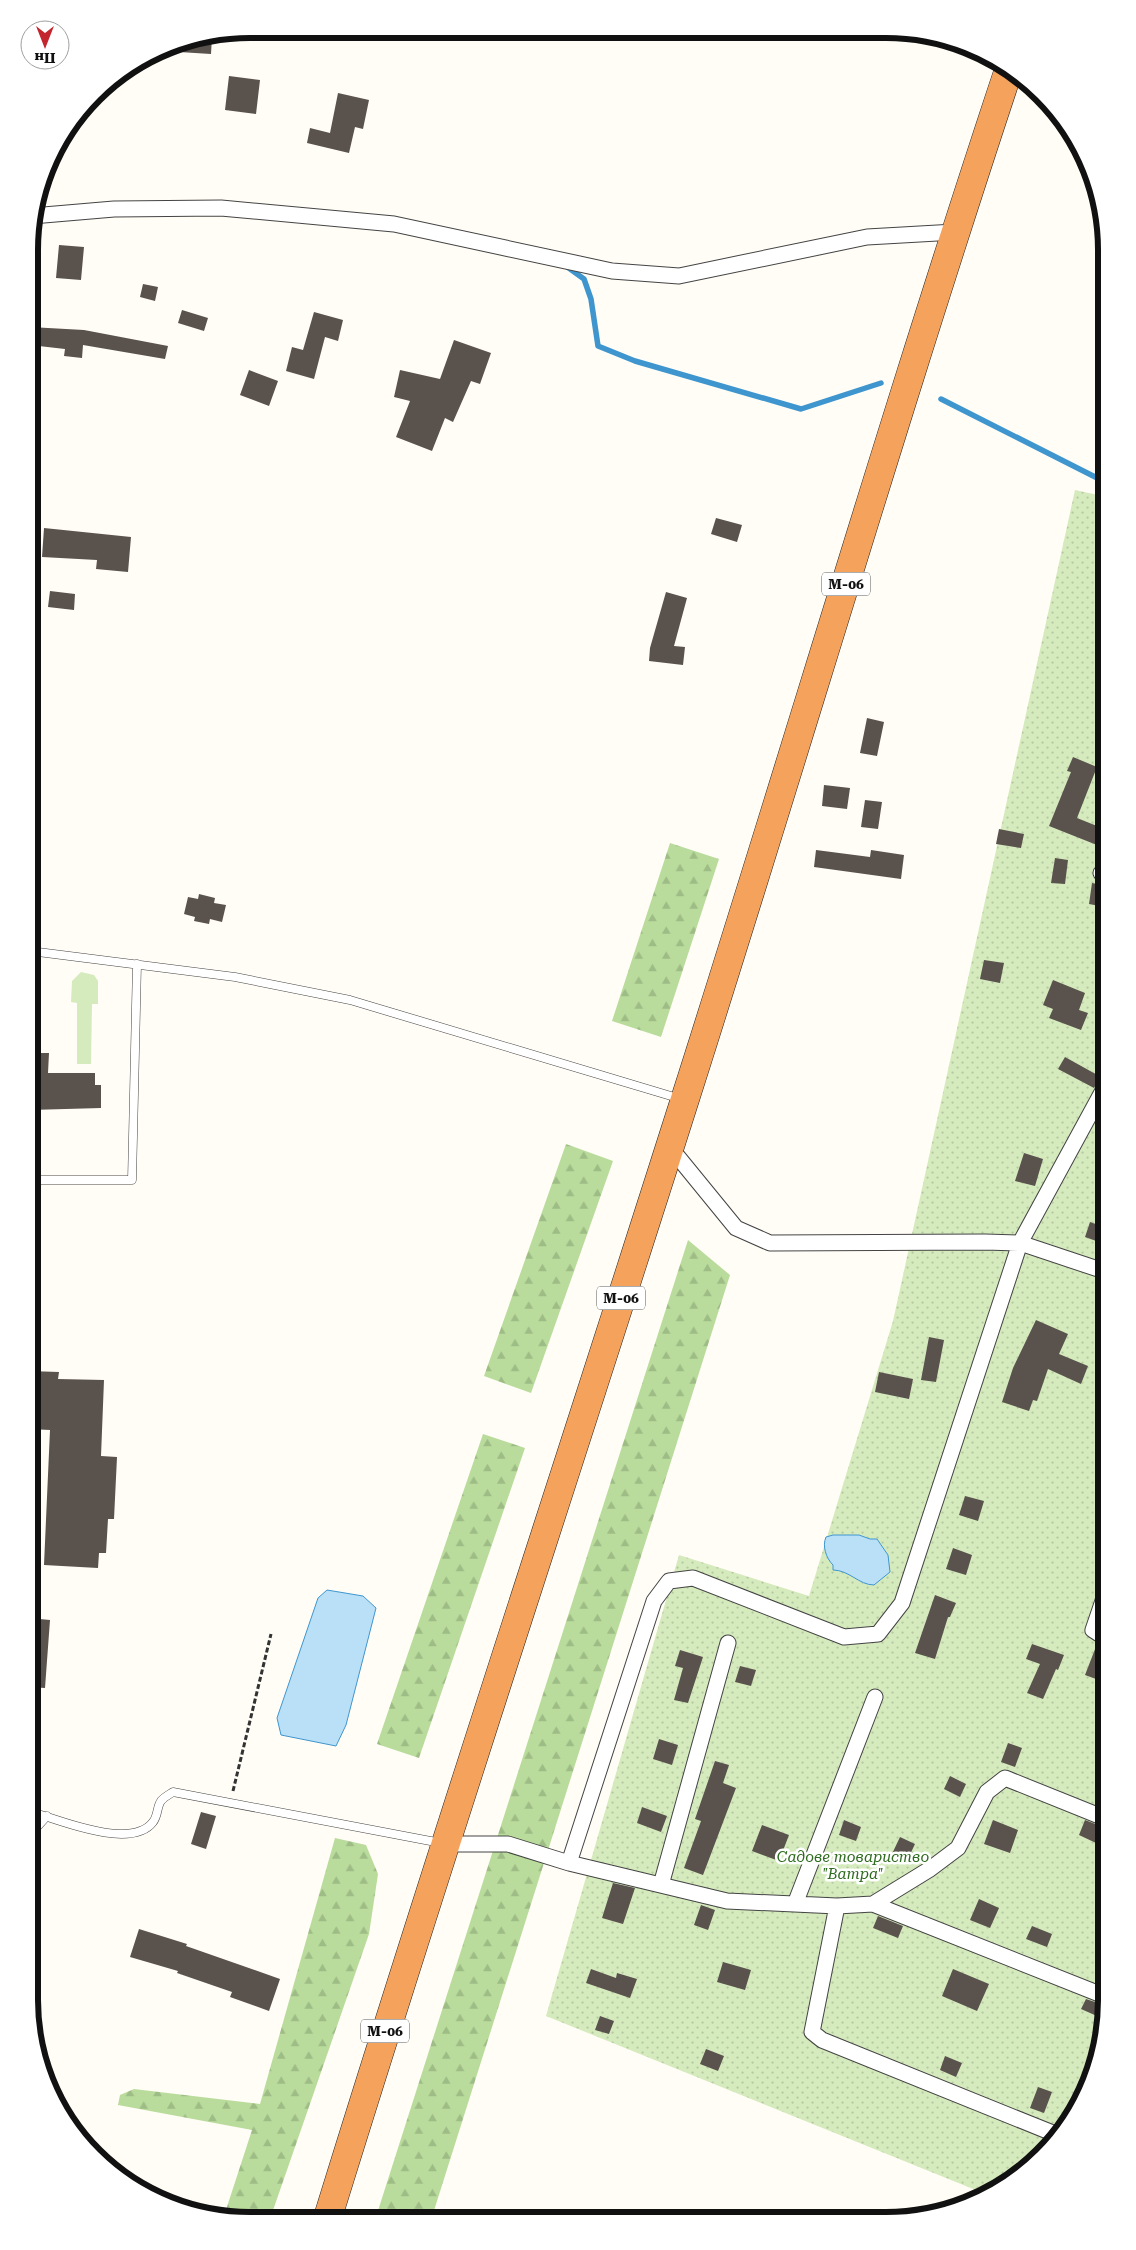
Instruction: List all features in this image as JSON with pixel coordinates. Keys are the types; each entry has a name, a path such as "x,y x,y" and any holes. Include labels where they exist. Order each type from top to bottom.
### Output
{"highway":[{"name":"М-06","path":"330,2212 685,1100 955,232 1007,75"}],"street":[{"path":"40,215 114,209 221,208 394,224 612,271 679,276 868,237 955,232"},
{"path":"570,1863 654,1601 669,1581 693,1578 844,1637 878,1634 902,1603 1020,1243 1098,1100"},
{"path":"670,1146 736,1228 770,1243 1020,1243 1098,1269"},
{"path":"1098,1615 1093,1630 1098,1634"},
{"path":"661,1885 728,1643"},
{"path":"795,1904 875,1697"},
{"path":"873,1904 930,1869 958,1848 987,1792 1005,1778 1098,1815"},
{"path":"446,1844 508,1844 570,1863 727,1901 837,1906 873,1904 1098,1993"},
{"path":"837,1906 812,2032 822,2040 1052,2133"}],"lane":[{"path":"38,952 236,977 350,1000 685,1100"},
{"path":"38,1180 132,1180 137,964"},
{"path":"38,1814 96,1832 109,1834 131,1833 143,1830 154,1822 160,1802 174,1792 446,1844"},
{"path":"38,1826 47,1816"}],"path":[{"path":"230,1802 271,1634"}],"green space":[{"name":"Садове товариство \"Ватра\"","path":"1075,490 1098,495 1098,2014 1097,2028 1087,2069 1077,2094 1063,2118 1046,2140 1026,2160 1004,2177 979,2191 546,2016 679,1555 809,1596 893,1321"},
{"path":"670,843 719,859 661,1037 612,1021"},
{"path":"81,972 94,975 98,981 98,1004 92,1004 91,1064 77,1064 77,1003 71,1002 72,981"},
{"path":"566,1144 613,1161 531,1393 484,1376"},
{"path":"688,1240 730,1275 434,2212 378,2212"},
{"path":"483,1434 525,1448 419,1758 377,1744"},
{"path":"335,1838 366,1845 378,1874 369,1934 272,2212 226,2211 252,2130 118,2105 120,2095 134,2089 260,2104"}],"water":[{"path":"833,1535 859,1535 870,1539 877,1539 888,1555 890,1572 874,1585 864,1583 844,1572 833,1570 833,1565 827,1555 824,1544 826,1537"},
{"path":"327,1590 363,1596 376,1608 346,1725 336,1746 281,1735 277,1718 318,1598"}],"building":[{"path":"212,41 211,54 174,52"},
{"path":"229,76 260,80 256,114 225,110"},
{"path":"338,93 369,100 363,129 355,127 349,153 307,143 310,128 330,133"},
{"path":"59,245 84,247 81,280 56,278"},
{"path":"143,284 158,287 155,301 140,297"},
{"path":"182,310 208,318 204,331 178,323"},
{"path":"314,312 343,320 338,341 325,337 314,379 286,371 292,347 303,350"},
{"path":"38,327 84,330 168,346 165,359 83,345 82,358 64,356 65,349 38,346"},
{"path":"454,340 491,353 480,384 471,381 453,422 445,418 432,451 396,437 410,401 394,397 400,370 440,379"},
{"path":"249,370 278,381 269,406 240,395"},
{"path":"716,518 742,525 737,542 711,534"},
{"path":"44,528 131,537 128,572 96,569 97,560 42,557"},
{"path":"50,591 75,594 74,610 48,607"},
{"path":"666,592 687,598 674,646 685,647 683,665 649,661 650,648"},
{"path":"867,718 884,722 877,756 860,753"},
{"path":"1073,757 1097,767 1077,818 1098,826 1098,845 1049,826 1071,772 1067,771"},
{"path":"824,785 850,788 847,809 822,806"},
{"path":"865,800 882,802 878,829 861,827"},
{"path":"999,829 1024,834 1021,848 996,844"},
{"path":"816,850 870,857 871,850 904,855 901,879 814,867"},
{"path":"1055,858 1068,860 1065,884 1051,883"},
{"path":"1092,883 1098,884 1098,906 1089,904"},
{"path":"199,894 215,898 214,903 226,905 222,922 210,919 209,924 194,921 195,917 184,914 188,897 198,899"},
{"path":"984,960 1004,963 1000,983 980,979"},
{"path":"1053,980 1085,993 1079,1010 1088,1013 1081,1030 1049,1018 1053,1009 1043,1005"},
{"path":"38,1053 49,1053 48,1073 95,1073 95,1085 101,1085 101,1108 38,1110"},
{"path":"1065,1057 1098,1075 1098,1082 1094,1088 1058,1069"},
{"path":"1024,1153 1043,1159 1035,1186 1015,1181"},
{"path":"1090,1222 1098,1225 1098,1242 1085,1237"},
{"path":"1036,1320 1068,1334 1059,1354 1088,1366 1081,1384 1048,1369 1037,1401 1033,1400 1029,1411 1002,1402 1013,1368"},
{"path":"929,1337 944,1340 936,1382 921,1380"},
{"path":"38,1371 59,1372 58,1379 104,1380 101,1456 117,1457 114,1519 108,1519 106,1553 99,1553 98,1568 44,1565 50,1430 38,1429"},
{"path":"879,1372 913,1379 909,1399 875,1392"},
{"path":"965,1496 984,1501 978,1521 959,1515"},
{"path":"953,1548 972,1555 966,1575 946,1569"},
{"path":"935,1595 956,1603 950,1617 948,1617 935,1659 915,1653"},
{"path":"38,1619 50,1620 45,1688 38,1688"},
{"path":"1032,1644 1064,1655 1043,1699 1027,1693 1040,1664 1026,1659"},
{"path":"1097,1644 1098,1644 1098,1680 1085,1675"},
{"path":"680,1650 703,1657 688,1703 674,1700 683,1668 675,1666"},
{"path":"740,1666 756,1670 751,1686 735,1682"},
{"path":"659,1739 678,1745 672,1765 653,1759"},
{"path":"1008,1743 1022,1748 1015,1767 1001,1762"},
{"path":"715,1761 729,1765 723,1783 736,1788 703,1875 684,1868 701,1821 695,1819"},
{"path":"950,1776 966,1784 960,1797 944,1789"},
{"path":"642,1807 667,1816 661,1832 637,1823"},
{"path":"201,1812 216,1816 206,1849 191,1844"},
{"path":"844,1820 861,1827 856,1841 839,1835"},
{"path":"993,1820 1018,1830 1010,1853 984,1844"},
{"path":"1085,1820 1098,1825 1096,1843 1079,1835"},
{"path":"762,1825 789,1835 779,1861 752,1851"},
{"path":"900,1837 915,1844 906,1863 891,1856"},
{"path":"613,1883 635,1888 623,1924 602,1918"},
{"path":"979,1899 999,1908 990,1928 970,1920"},
{"path":"701,1905 715,1910 708,1930 694,1925"},
{"path":"878,1916 903,1926 898,1938 873,1928"},
{"path":"1032,1926 1052,1934 1047,1947 1026,1939"},
{"path":"139,1929 187,1944 186,1946 280,1979 269,2011 230,1997 232,1992 177,1973 178,1971 130,1957"},
{"path":"723,1962 751,1970 745,1990 717,1982"},
{"path":"591,1969 616,1978 617,1973 637,1979 630,1998 586,1983"},
{"path":"953,1969 989,1984 977,2011 942,1996"},
{"path":"1086,1999 1098,2003 1098,2016 1081,2009"},
{"path":"600,2016 614,2021 609,2034 595,2030"},
{"path":"706,2049 724,2056 718,2071 700,2064"},
{"path":"945,2056 962,2063 956,2077 940,2070"},
{"path":"1038,2087 1052,2092 1044,2113 1030,2108"}],"waterway":[{"path":"566,266 584,279 591,299 598,346 635,361 801,409 881,383"},
{"path":"941,399 1098,478"}]}
